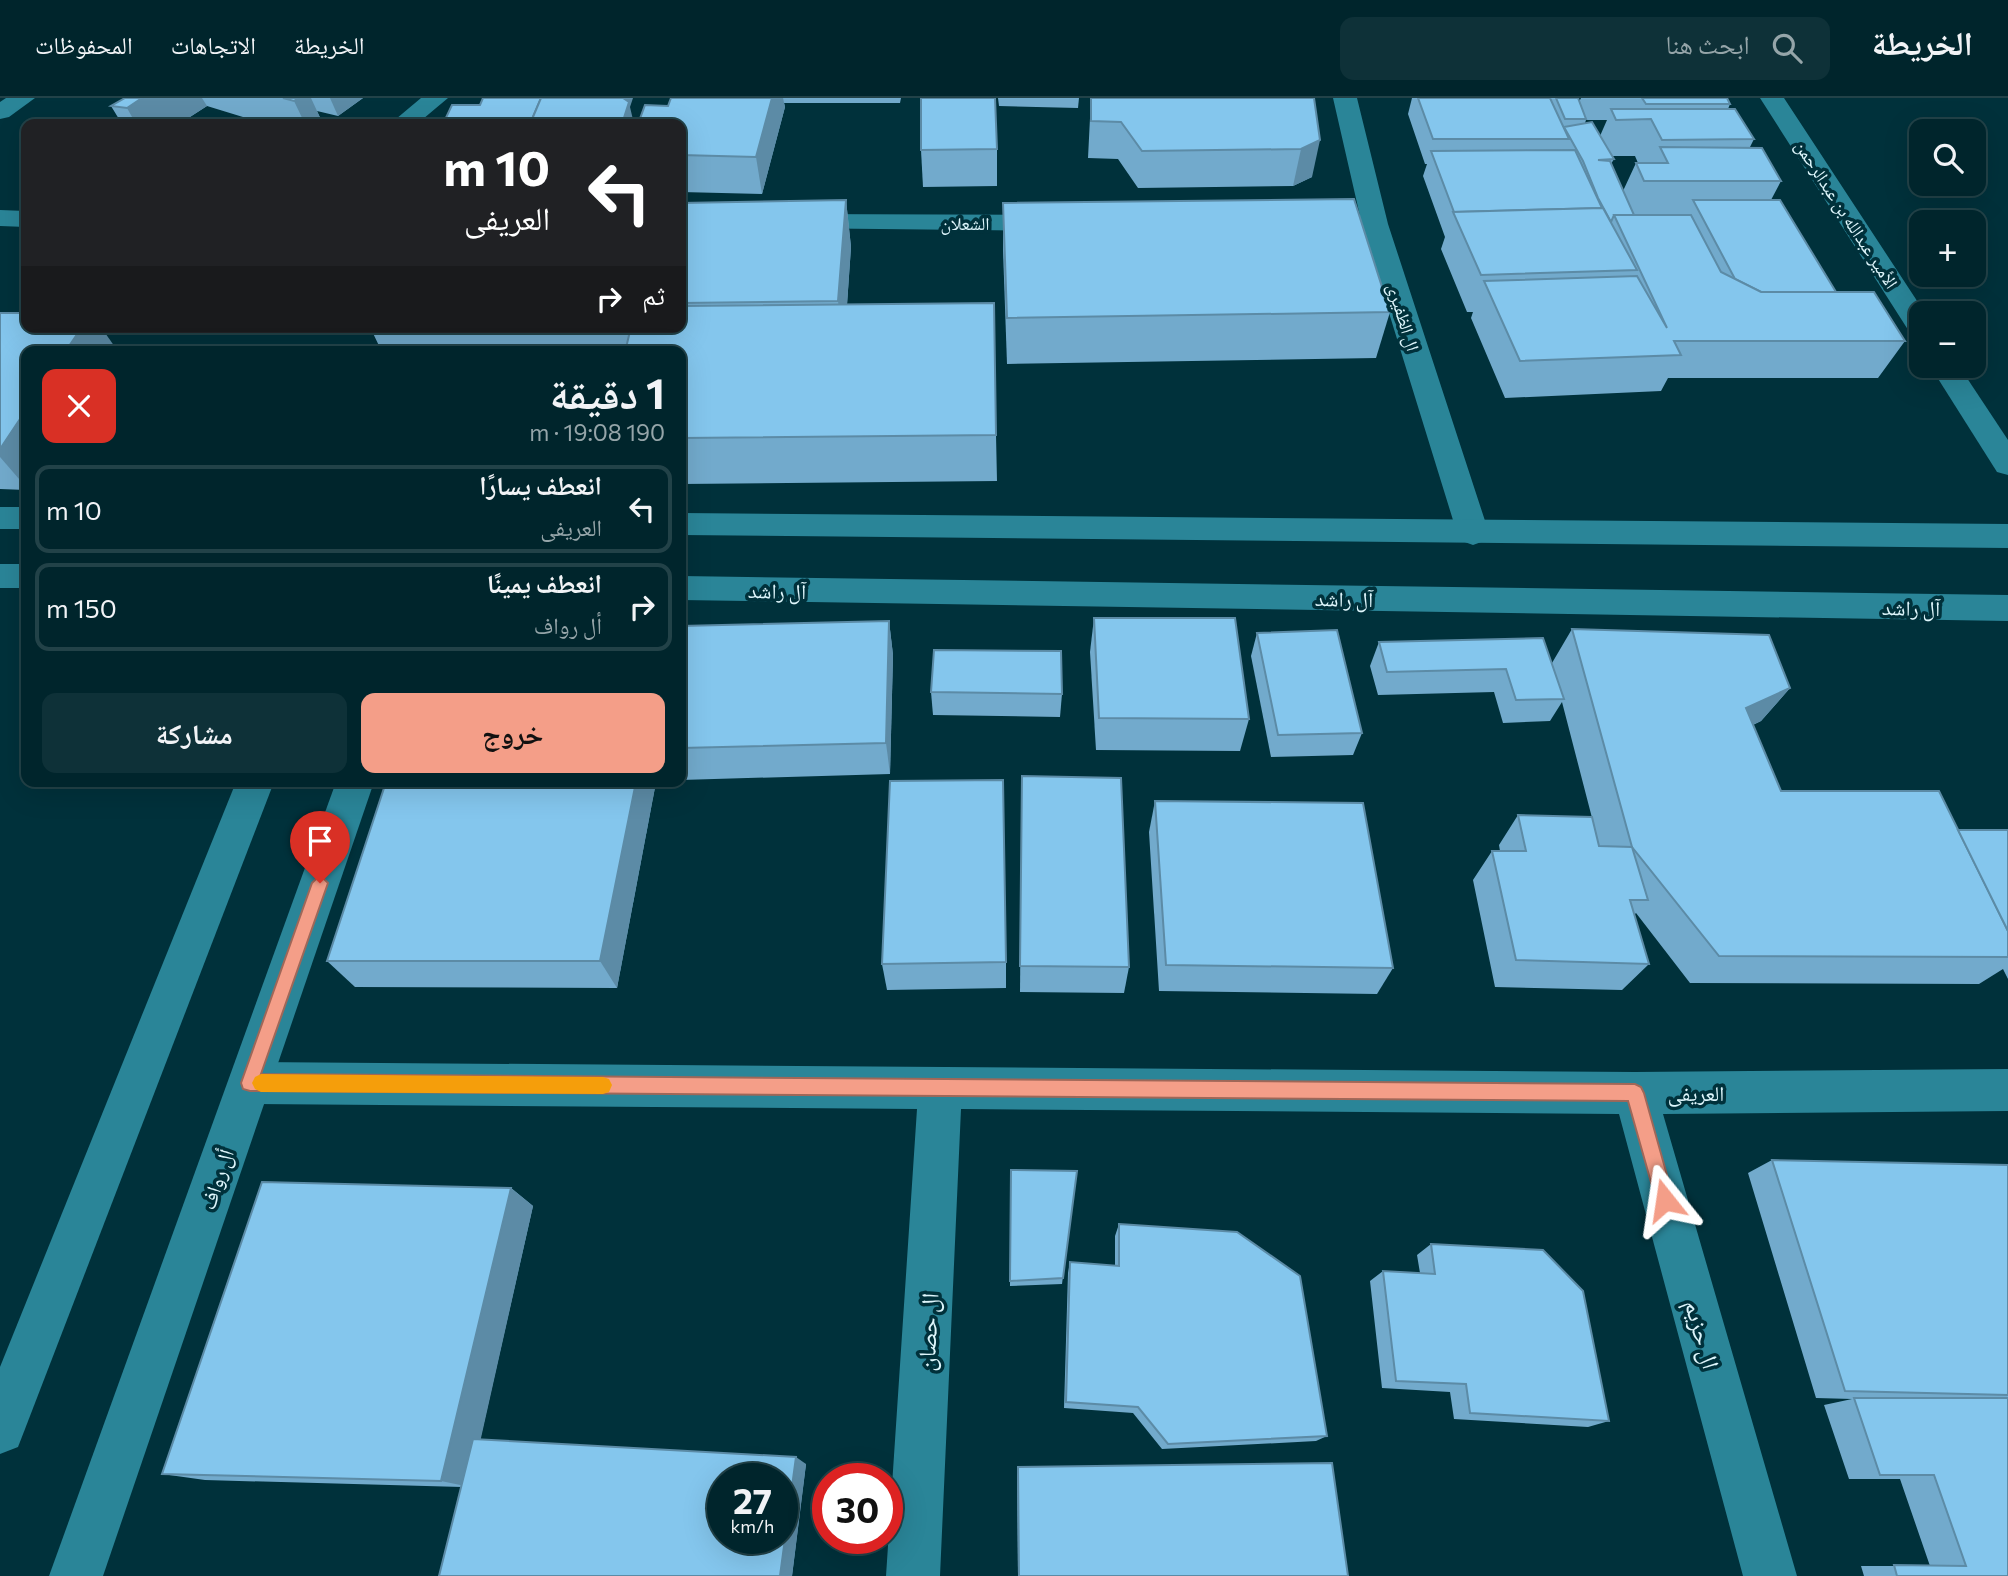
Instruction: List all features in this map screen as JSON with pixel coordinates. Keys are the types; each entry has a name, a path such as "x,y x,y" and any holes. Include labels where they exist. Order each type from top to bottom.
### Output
{"street":[{"path":"0,112 23,98"},
{"path":"409,119 436,98"},
{"name":"ال الظفيرى","path":"1345,98 1375,224 1473,534"},
{"name":"الأمير عبدالله بن عبدالرحمن","path":"1772,98 1909,310"},
{"path":"0,218 21,219"},
{"name":"الشعلان","path":"764,222 1083,223"},
{"path":"1278,224 1375,224"},
{"path":"1952,378 2008,464"},
{"path":"0,518 21,518"},
{"path":"686,524 1473,534 2008,536"},
{"path":"0,576 21,576"},
{"name":"آل راشد","path":"686,588 2008,608"},
{"path":"5,1404 253,787"},
{"name":"أل رواف","path":"76,1576 353,787"},
{"name":"العريفى","path":"250,1083 1635,1093 2008,1090"},
{"name":"ال حصان","path":"914,1576 940,1088"},
{"name":"ال حزيم","path":"1635,1093 1770,1576"}],"building":[{"path":"125,98 142,98 127,108 111,106"},
{"path":"483,98 541,98 532,119 445,119 452,105 480,105"},
{"path":"541,98 623,98 629,102 624,119 532,119"},
{"path":"671,98 772,98 756,157 686,155 686,119 640,119 645,105 668,106"},
{"path":"921,98 995,98 997,149 921,150"},
{"path":"1091,98 1314,98 1320,140 1301,149 1142,151 1121,122 1091,121"},
{"path":"1418,98 1550,98 1569,139 1433,139"},
{"path":"1556,98 1578,98 1586,119 1565,119"},
{"path":"1642,98 1727,98 1730,104 1646,104"},
{"path":"1611,109 1735,109 1754,139 1662,140 1651,119 1616,120"},
{"path":"1592,122 1614,159 1598,160 1610,161 1634,215 1614,215 1611,222 1564,127"},
{"path":"1660,147 1762,148 1781,181 1644,181 1636,163 1668,163"},
{"path":"1575,150 1602,208 1454,212 1431,151"},
{"path":"1354,199 1390,312 1007,318 1003,203"},
{"path":"846,200 838,301 686,303 686,203"},
{"path":"1693,200 1780,200 1836,292 1761,292 1735,279"},
{"path":"1603,208 1637,270 1481,275 1453,212"},
{"path":"1614,215 1691,215 1721,272 1761,292 1874,292 1905,341 1674,341 1681,355 1520,361 1484,281 1637,276 1667,328"},
{"path":"994,303 996,435 686,438 686,346 626,346 630,333 686,333 686,306"},
{"path":"0,313 21,313 21,333 78,333 69,346 21,346 21,418 0,449"},
{"path":"1094,618 1235,618 1249,719 1099,718"},
{"path":"889,621 886,743 686,748 686,626"},
{"path":"1572,629 1769,635 1790,688 1746,708 1781,791 1939,791 2008,931 2008,957 1719,956 1632,847"},
{"path":"1337,630 1362,733 1278,735 1257,633"},
{"path":"1543,638 1564,699 1516,700 1506,669 1387,672 1379,642"},
{"path":"934,650 1061,651 1062,694 931,692"},
{"path":"1022,776 1121,778 1129,967 1020,966"},
{"path":"1003,780 1006,962 882,964 890,781"},
{"path":"384,787 635,787 600,961 327,961"},
{"path":"1155,801 1363,803 1393,968 1166,965"},
{"path":"1518,815 1592,817 1599,846 1632,847 1648,900 1630,900 1649,964 1516,960 1492,851 1526,851"},
{"path":"1958,830 2008,830 2008,931"},
{"path":"1772,1160 2008,1165 2008,1395 1845,1391"},
{"path":"1011,1170 1077,1171 1063,1278 1010,1281"},
{"path":"262,1182 511,1188 441,1481 162,1474"},
{"path":"1119,1224 1237,1232 1300,1276 1327,1436 1168,1444 1138,1407 1066,1402 1070,1262 1119,1266"},
{"path":"1431,1244 1543,1250 1583,1291 1609,1421 1470,1413 1466,1384 1396,1381 1383,1271 1435,1274"},
{"path":"1854,1398 2008,1398 2008,1576 1897,1576 1894,1565 1966,1566 1934,1475 1880,1475"},
{"path":"473,1439 796,1457 795,1463 707,1463 707,1554 783,1554 780,1576 439,1576"},
{"path":"1332,1463 1348,1576 1019,1576 1018,1467"}],"slow traffic":[{"path":"261,1083 603,1085"}],"route":[{"path":"320,883 250,1083 1635,1093 1665,1200"}]}
